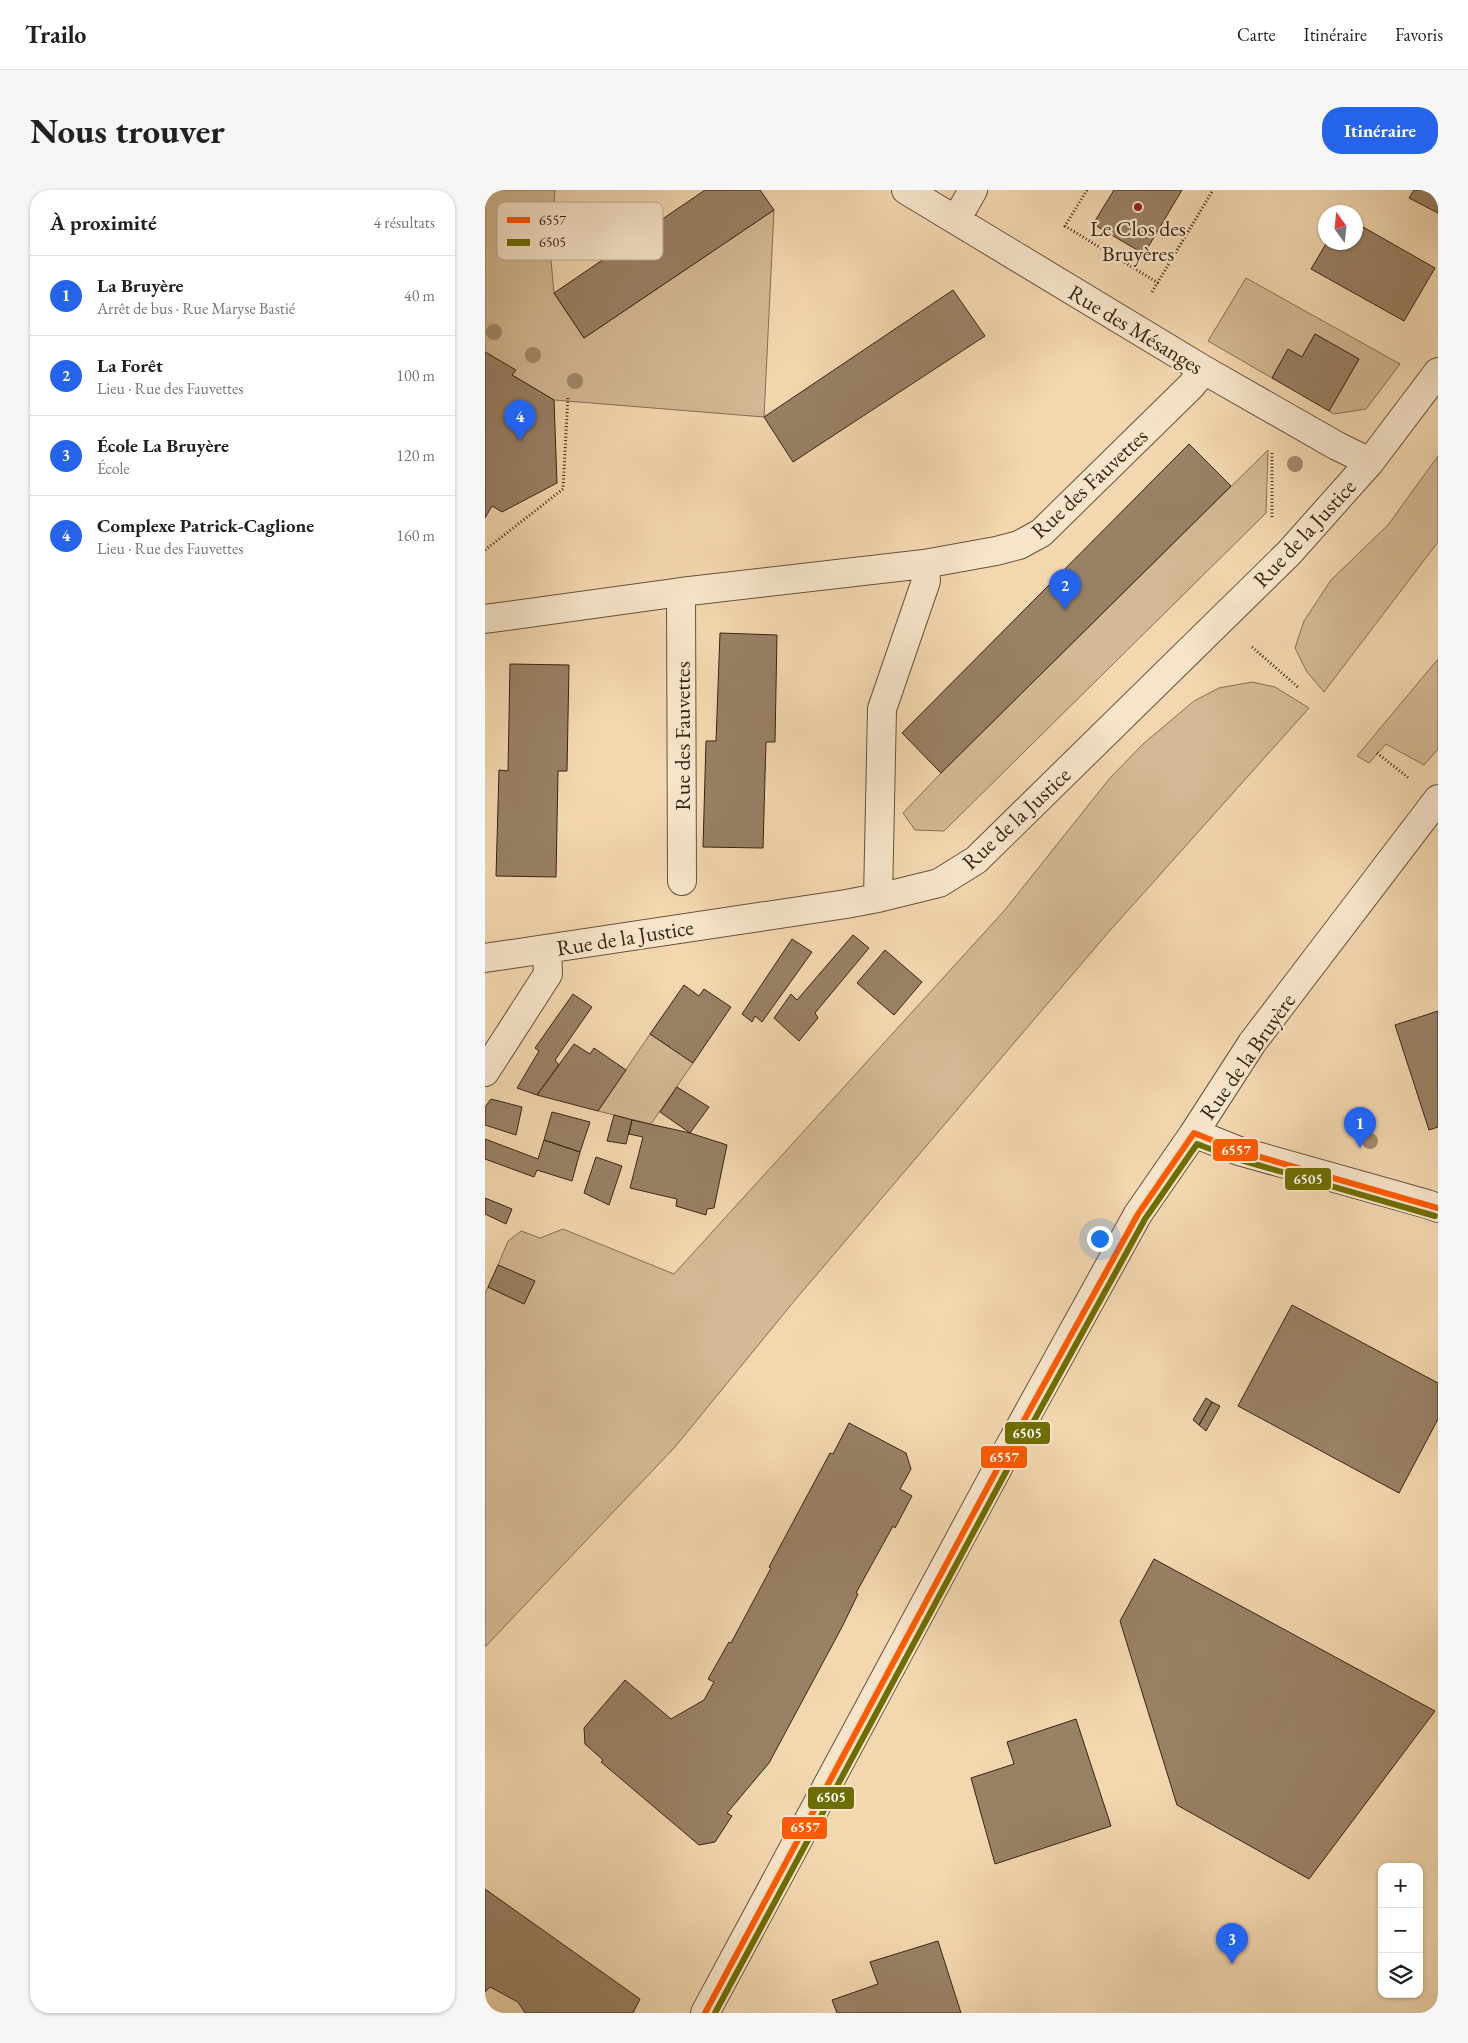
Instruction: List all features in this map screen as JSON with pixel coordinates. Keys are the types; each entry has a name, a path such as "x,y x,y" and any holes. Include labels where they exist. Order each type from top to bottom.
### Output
{"street":[{"name":"Rue des Mésanges","path":"906,190 1204,370 1337,446 1370,462"},
{"path":"956,220 973,190"},
{"name":"Rue des Fauvettes","path":"485,619 681,592 924,564 1019,545 1041,533 1191,386 1204,370"},
{"name":"Rue de la Justice","path":"485,958 846,904 939,883 976,860 1289,553 1370,462 1438,372"},
{"path":"877,898 882,709 926,581 924,564"},
{"name":"Rue des Fauvettes","path":"681,592 683,881"},
{"name":"Rue de la Bruyère","path":"705,2013 1007,1451 1138,1214 1194,1133 1252,1043 1438,799"},
{"path":"485,1072 548,974 547,949"},
{"path":"1194,1133 1239,1151 1438,1208"}],"path":[{"path":"1087,190 1065,226 1158,283"},
{"path":"1152,292 1213,190"},
{"path":"485,550 563,489 568,396"},
{"path":"1271,517 1272,444"},
{"path":"1252,647 1299,688"},
{"path":"1377,753 1411,779"}],"shaded area":[{"path":"485,190 555,190 554,202 497,202 497,260 551,260 554,293 584,338 774,210 764,417 554,400 512,375 515,370 485,352"},
{"path":"1246,278 1400,364 1366,409 1334,414 1329,411 1359,359 1315,334 1302,357 1288,350 1272,378 1208,341"},
{"path":"1268,450 1266,513 944,831 915,830 903,813 941,773"},
{"path":"1438,456 1438,542 1324,692 1307,672 1295,648 1304,621 1331,580 1388,525"},
{"path":"1438,659 1438,749 1424,765 1386,744 1369,763 1357,756"},
{"path":"1252,682 1275,687 1309,708 1106,935 795,1300 675,1447 485,1647 485,1293 488,1287 524,1304 534,1281 498,1265 508,1241 521,1231 540,1238 563,1229 674,1274 1004,911 1110,778 1143,744 1194,701 1219,688"},
{"path":"650,1034 693,1063 651,1124 598,1111"}],"building":[{"path":"705,190 760,190 774,210 584,338 554,293 602,260 663,260 663,219"},
{"name":"Le Clos des Bruyères","path":"1114,190 1182,190 1144,254 1093,224"},
{"path":"1414,190 1438,190 1438,213 1409,198"},
{"path":"1363,227 1435,268 1404,321 1311,269 1322,250 1363,250"},
{"path":"953,290 985,336 793,462 764,417"},
{"path":"1315,334 1359,359 1329,411 1272,378 1288,349 1302,357"},
{"path":"485,352 516,370 512,375 554,400 557,483 502,512 492,506 485,518"},
{"path":"1189,444 1231,486 941,773 902,733"},
{"path":"720,633 777,635 775,742 766,742 763,848 703,847 706,741 716,741"},
{"path":"510,664 569,665 567,771 558,771 556,877 496,876 499,770 508,771"},
{"path":"853,935 869,948 815,1013 818,1018 799,1041 774,1018 791,994 797,1000"},
{"path":"792,939 812,952 762,1022 755,1016 752,1022 742,1014"},
{"path":"885,950 922,982 894,1015 857,983"},
{"path":"684,985 699,996 704,989 731,1007 693,1063 650,1034"},
{"path":"573,994 592,1007 555,1060 559,1065 537,1095 517,1088 539,1051 535,1048"},
{"path":"1438,1011 1438,1127 1429,1130 1395,1025"},
{"path":"574,1044 590,1054 594,1048 626,1070 598,1111 537,1095"},
{"path":"677,1087 709,1107 690,1133 660,1112"},
{"path":"491,1099 522,1107 516,1135 485,1125 485,1107"},
{"path":"552,1112 590,1122 580,1152 544,1140"},
{"path":"614,1115 632,1120 626,1144 607,1141"},
{"path":"632,1120 690,1133 727,1145 714,1208 707,1209 706,1215 676,1206 677,1199 630,1188 643,1137 629,1134"},
{"path":"485,1139 538,1159 544,1140 580,1152 572,1181 537,1170 534,1177 485,1159"},
{"path":"596,1157 622,1166 609,1205 584,1193"},
{"path":"485,1198 512,1209 506,1224 485,1214"},
{"path":"498,1265 535,1281 524,1304 488,1287"},
{"path":"1292,1305 1438,1383 1438,1419 1399,1493 1238,1406"},
{"path":"1206,1398 1212,1402 1199,1425 1193,1420"},
{"path":"1212,1402 1220,1406 1206,1431 1199,1425"},
{"path":"849,1423 906,1453 911,1469 900,1489 912,1496 856,1593 858,1594 842,1627 769,1763 727,1813 732,1816 715,1842 699,1845 601,1762 603,1760 585,1744 584,1728 625,1680 671,1719 704,1700 714,1682 708,1679 729,1642 731,1643 830,1453 833,1454"},
{"path":"1154,1559 1435,1711 1309,1879 1177,1805 1120,1621"},
{"path":"1076,1719 1111,1826 995,1864 971,1778 1014,1764 1007,1742"},
{"path":"485,1889 640,1999 633,2013 525,2013 518,2002 490,1987 485,1992"},
{"path":"938,1941 961,2013 837,2013 832,2000 878,1984 870,1962"}],"transit line":[{"name":"6557","path":"705,2013 1007,1451 1138,1214 1194,1133 1239,1151 1438,1208"},
{"name":"6505","path":"715,2013 1015,1455 1145,1219 1197,1144 1237,1159 1435,1216"}],"place":[{"name":"Le Clos des Bruyères","path":"1138,207"},
{"name":"Complexe Patrick-Caglione","path":"520,441"},
{"name":"La Forêt","path":"1065,610"},
{"name":"La Bruyère","path":"1360,1148"},
{"name":"École La Bruyère","path":"1232,1964"}]}
